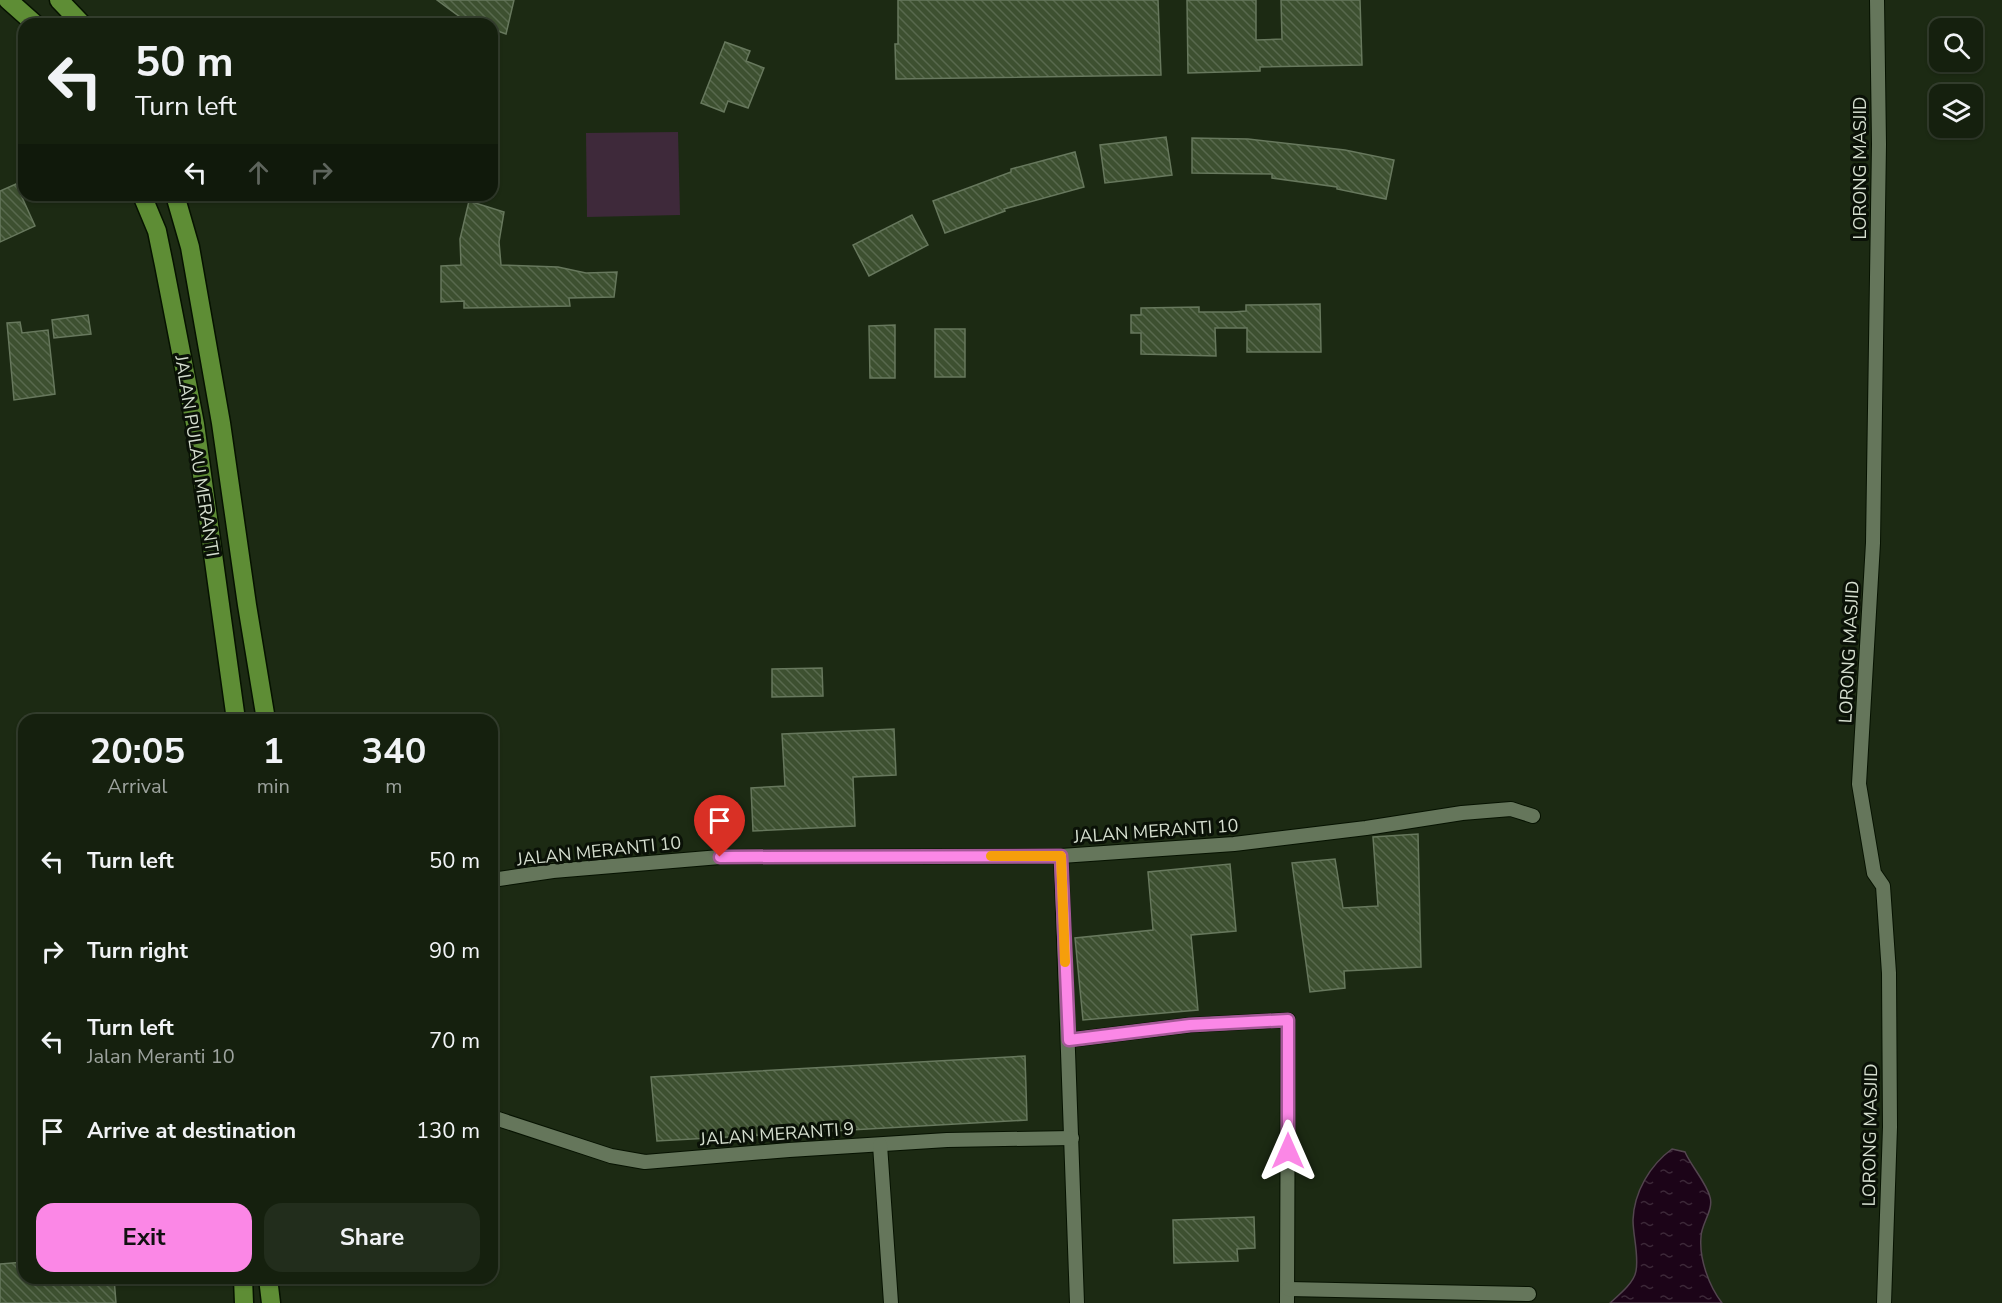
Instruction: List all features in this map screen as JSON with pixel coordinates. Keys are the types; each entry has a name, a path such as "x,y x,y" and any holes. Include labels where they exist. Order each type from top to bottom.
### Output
{"main road":[{"path":"8,0 28,18"},
{"path":"59,0 76,18"},
{"name":"JALAN PULAU MERANTI","path":"144,201 159,243 195,424 235,714"},
{"name":"JALAN PULAU MERANTI","path":"177,201 190,247 221,423 265,714"},
{"path":"243,1284 244,1303"},
{"path":"269,1284 271,1303"}],"street":[{"name":"LORONG MASJID","path":"1877,0 1879,144 1873,543 1858,784 1874,873 1883,886 1889,973 1890,1127 1884,1303"},
{"name":"JALAN MERANTI 10","path":"498,879 720,857 1061,856 1234,844 1366,828 1462,813 1510,809 1533,816"},
{"path":"1061,856 1077,1303"},
{"path":"1069,1040 1190,1025 1288,1020 1287,1303"},
{"name":"JALAN MERANTI 9","path":"498,1119 611,1156 645,1162 947,1140 1072,1138"},
{"path":"880,1145 891,1303"},
{"path":"1288,1288 1529,1294"}],"shaded area":[{"path":"678,132 680,215 587,217 586,133"}],"water":[{"path":"1672,1149 1685,1152 1710,1197 1710,1207 1702,1232 1703,1263 1713,1289 1722,1303 1610,1303 1622,1293 1635,1275 1637,1259 1633,1220 1640,1189 1650,1171"}],"building":[{"path":"437,0 514,0 506,34 498,31 498,18 462,18"},
{"path":"898,0 1158,0 1161,75 896,79 895,44 898,44"},
{"path":"1187,0 1256,0 1256,40 1282,39 1281,0 1360,0 1362,65 1260,67 1260,71 1188,73"},
{"path":"725,42 750,51 746,61 764,68 748,108 728,101 724,112 701,103"},
{"path":"1166,137 1172,175 1105,183 1100,145"},
{"path":"1192,138 1248,139 1345,150 1394,160 1386,199 1337,189 1337,187 1272,178 1272,174 1192,173"},
{"path":"1075,152 1084,187 1004,209 1005,211 945,233 933,201 1011,172 1011,169"},
{"path":"16,184 18,201 24,201 35,226 0,242 0,191"},
{"path":"469,201 504,212 499,242 501,265 558,267 586,273 617,272 614,297 569,298 570,306 464,308 464,301 441,302 441,266 461,265 460,239"},
{"path":"912,215 928,245 869,276 853,245"},
{"path":"1320,304 1321,352 1247,352 1247,328 1215,328 1216,356 1141,354 1141,333 1131,333 1131,315 1141,315 1141,308 1199,307 1199,312 1233,312 1246,311 1246,305"},
{"path":"88,315 91,334 54,338 52,320"},
{"path":"20,322 22,333 48,330 55,394 14,400 7,323"},
{"path":"895,325 895,378 870,378 869,326"},
{"path":"935,329 965,329 965,377 935,377"},
{"path":"822,668 823,696 772,697 772,669"},
{"path":"894,729 896,775 853,777 855,826 753,831 751,788 785,786 782,734"},
{"path":"1418,834 1421,967 1344,971 1345,988 1310,992 1292,863 1335,859 1343,908 1378,906 1373,837"},
{"path":"1230,864 1236,931 1191,935 1198,1010 1083,1020 1075,938 1153,930 1148,872"},
{"path":"1025,1056 1027,1120 657,1141 651,1077"},
{"path":"1254,1217 1255,1248 1237,1249 1238,1261 1174,1263 1173,1220"},
{"path":"18,1262 18,1284 114,1284 116,1303 0,1303 0,1264"}],"slow traffic":[{"path":"991,856 1061,856 1065,962"}],"route":[{"path":"720,857 1061,856 1069,1040 1190,1025 1288,1020 1288,1151"}]}
